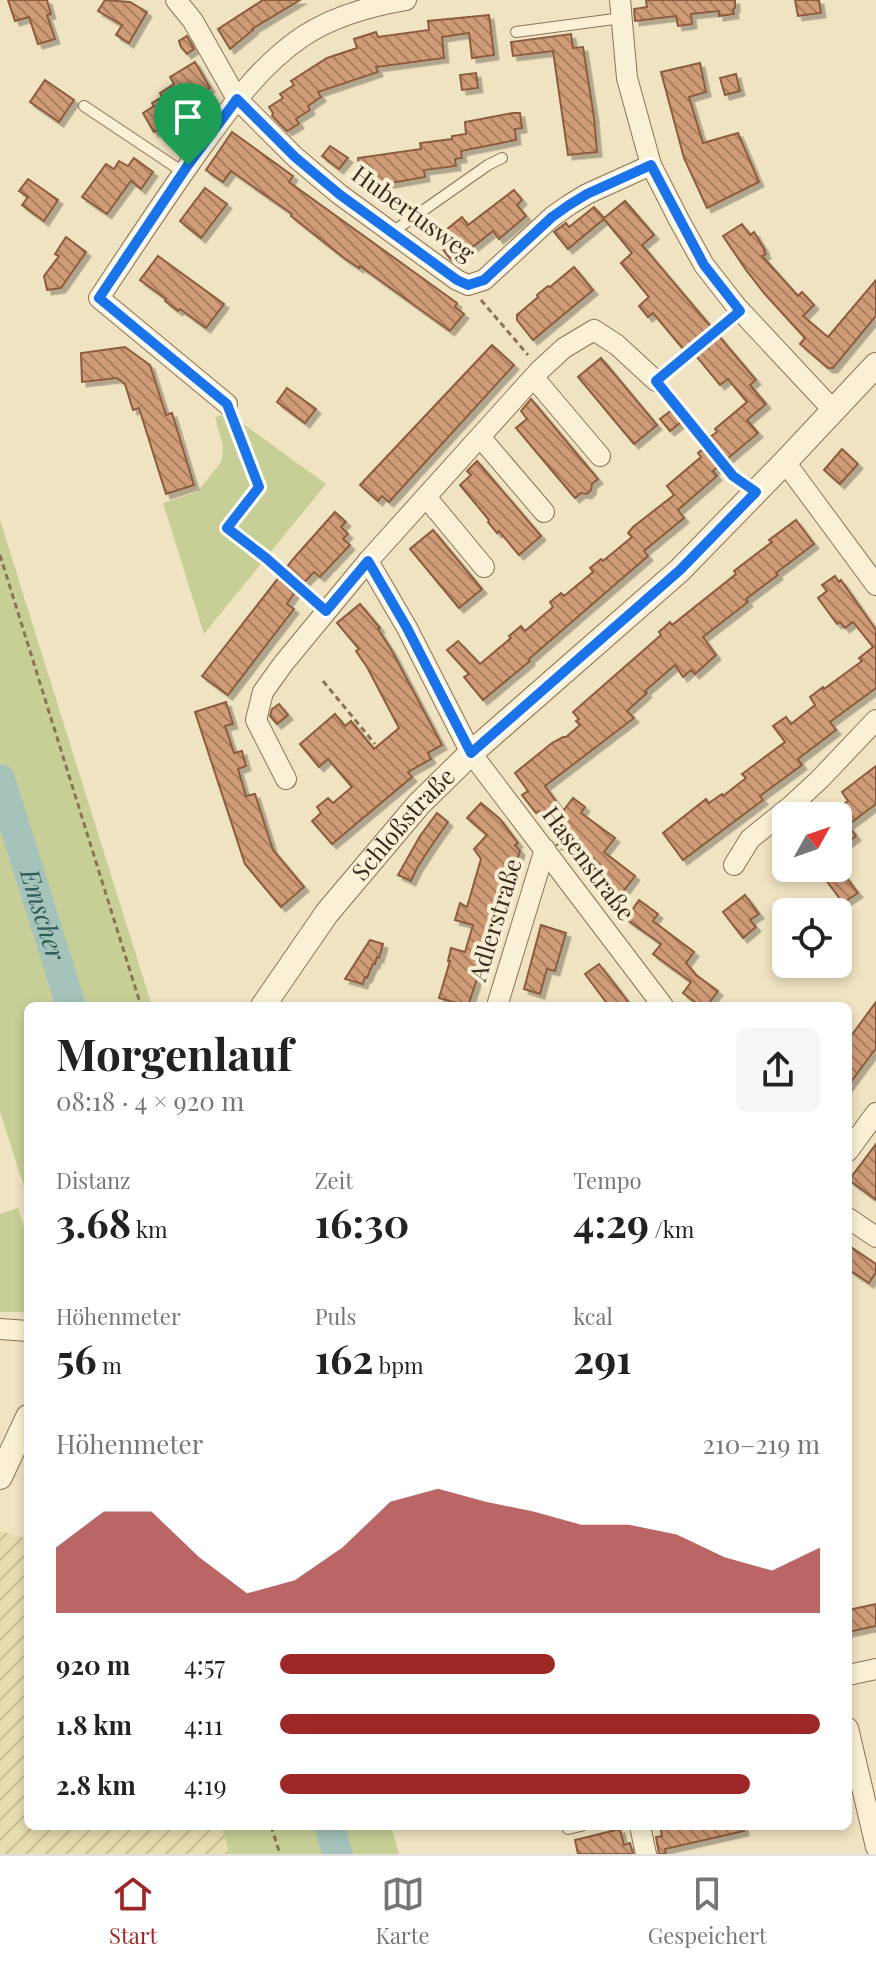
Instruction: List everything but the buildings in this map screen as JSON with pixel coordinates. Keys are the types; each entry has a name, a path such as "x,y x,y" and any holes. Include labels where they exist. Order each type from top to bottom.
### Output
{"street":[{"name":"Hubertusweg","path":"176,0 193,21 237,99 295,157 391,233 468,285 484,280 569,205 651,165"},
{"path":"227,404 99,298 183,172 237,99 278,58 302,37 332,22 382,4 406,0"},
{"path":"621,9 627,78 651,165 704,265 740,311 834,411"},
{"path":"286,779 256,720 263,692 368,561 537,374 564,348 594,330 617,345 656,381"},
{"name":"Schloßstraße","path":"266,1002 327,913 419,804 471,753 680,570 876,365"},
{"path":"537,374 600,456"},
{"path":"480,437 544,512"},
{"path":"785,462 876,585"},
{"path":"426,497 484,567"},
{"name":"Hasenstraße","path":"368,561 407,628 471,753 660,1002"},
{"path":"734,865 750,839 820,779 876,720"},
{"name":"Adlerstraße","path":"498,1002 545,849"},
{"path":"852,1146 876,1113"},
{"path":"852,1221 876,1237"},
{"path":"0,1329 24,1331"},
{"path":"0,1477 24,1426"},
{"path":"852,1674 876,1669"},
{"path":"852,1745 876,1847"},
{"path":"641,1830 646,1854"}],"lane":[{"path":"516,32 621,9"},
{"path":"84,106 183,172"},
{"path":"391,233 502,158"}],"path":[{"path":"468,285 537,374"},
{"path":"740,311 656,381 733,476 756,492"},
{"path":"227,404 259,487 227,528 326,611"},
{"path":"0,555 140,1002"},
{"path":"323,681 375,744"},
{"path":"272,1830 280,1854"}],"shaded area":[{"path":"0,1531 24,1538 24,1830 222,1830 230,1854 0,1854"}],"green space":[{"path":"224,410 326,484 204,634 163,503 197,492 222,460 223,446 215,417"},
{"path":"0,520 151,1002 24,1002 24,1187 0,1112"},
{"path":"18,1208 24,1227 24,1312 0,1312 0,1214"},
{"path":"222,1830 392,1830 399,1854 230,1854"}],"waterway":[{"name":"Emscher","path":"0,779 70,1002"},
{"name":"Emscher","path":"330,1830 338,1854"}],"route":[{"path":"237,99 295,157 339,194 468,285 484,280 569,205 651,165 704,265 740,311 656,381 733,476 756,492 680,570 471,753 407,628 368,561 326,611 227,528 259,487 227,404 99,298 188,165 237,99"}]}
